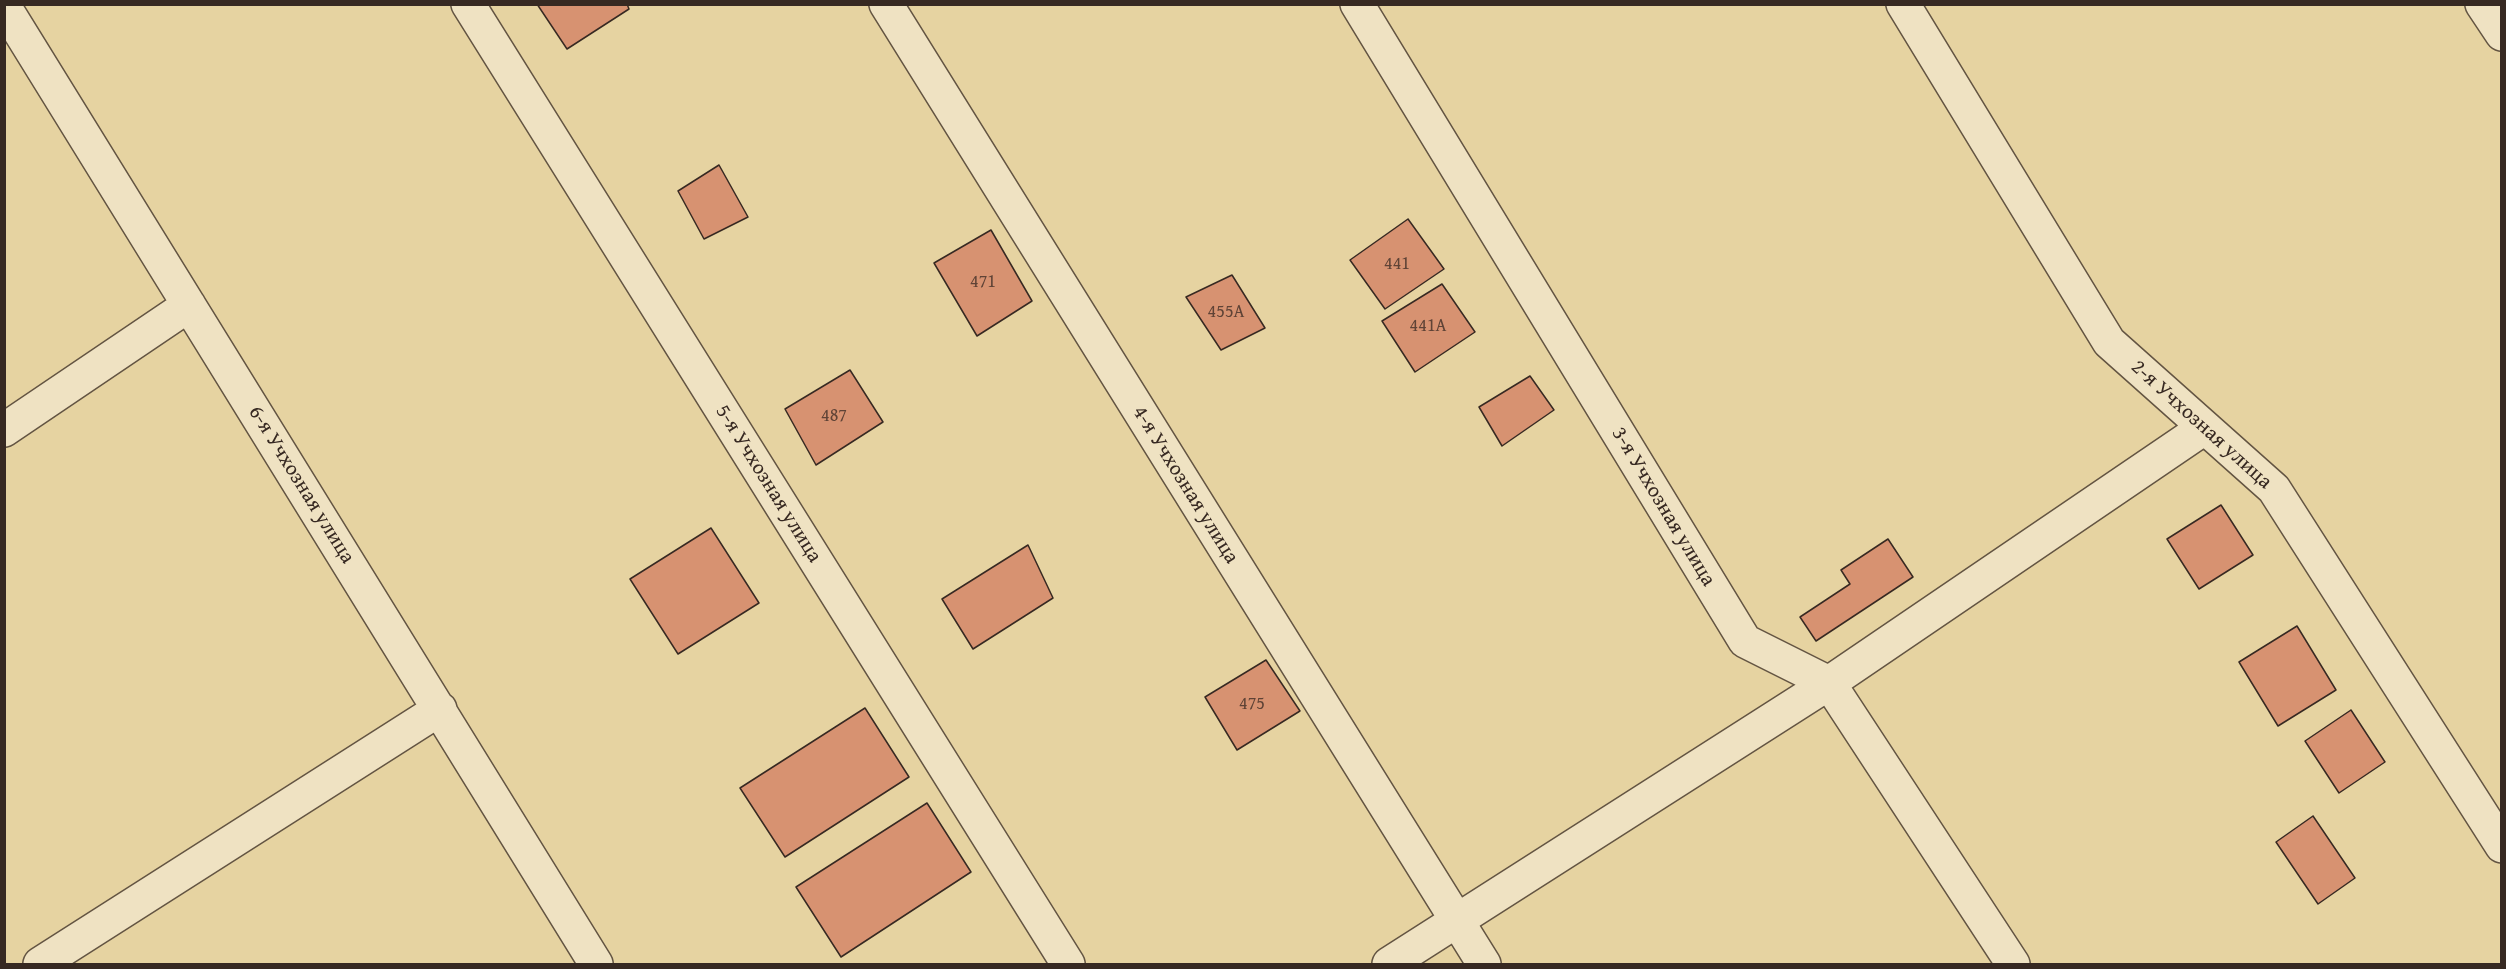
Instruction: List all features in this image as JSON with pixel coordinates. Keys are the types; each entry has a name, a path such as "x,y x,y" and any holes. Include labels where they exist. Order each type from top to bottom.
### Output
{"street":[{"name":"5-я Учхозная улица","path":"468,4 1068,964"},
{"name":"4-я Учхозная улица","path":"886,4 1484,964"},
{"name":"3-я Учхозная улица","path":"1357,4 1745,641 1829,682"},
{"name":"2-я Учхозная улица","path":"1902,4 2109,342 2274,489 2502,846"},
{"path":"2482,4 2502,34"},
{"name":"6-я Учхозная улица","path":"4,6 596,964"},
{"path":"4,430 189,305"},
{"path":"1389,964 1829,682 2204,428"},
{"path":"1829,682 2013,964"},
{"path":"40,964 440,709"}],"building":[{"path":"537,4 627,4 629,9 567,49"},
{"path":"719,165 748,217 704,239 678,191"},
{"path":"1408,219 1444,269 1385,309 1350,260"},
{"path":"991,230 1032,301 977,336 934,263"},
{"path":"1232,275 1265,328 1221,350 1186,297"},
{"path":"1442,284 1475,332 1415,372 1382,321"},
{"path":"850,370 883,422 816,465 785,409"},
{"path":"1530,376 1554,410 1502,446 1479,407"},
{"path":"2221,505 2253,555 2199,589 2167,539"},
{"path":"711,528 759,603 678,654 630,579"},
{"path":"1888,539 1913,577 1816,641 1800,617 1850,584 1841,570"},
{"path":"1028,545 1053,598 973,649 942,599"},
{"path":"2297,626 2336,690 2278,726 2239,662"},
{"path":"1266,660 1300,711 1237,750 1205,697"},
{"path":"865,708 909,777 785,857 740,788"},
{"path":"2351,710 2385,762 2339,793 2305,741"},
{"path":"927,803 971,872 841,957 796,887"},
{"path":"2313,816 2355,878 2318,904 2276,842"}]}
